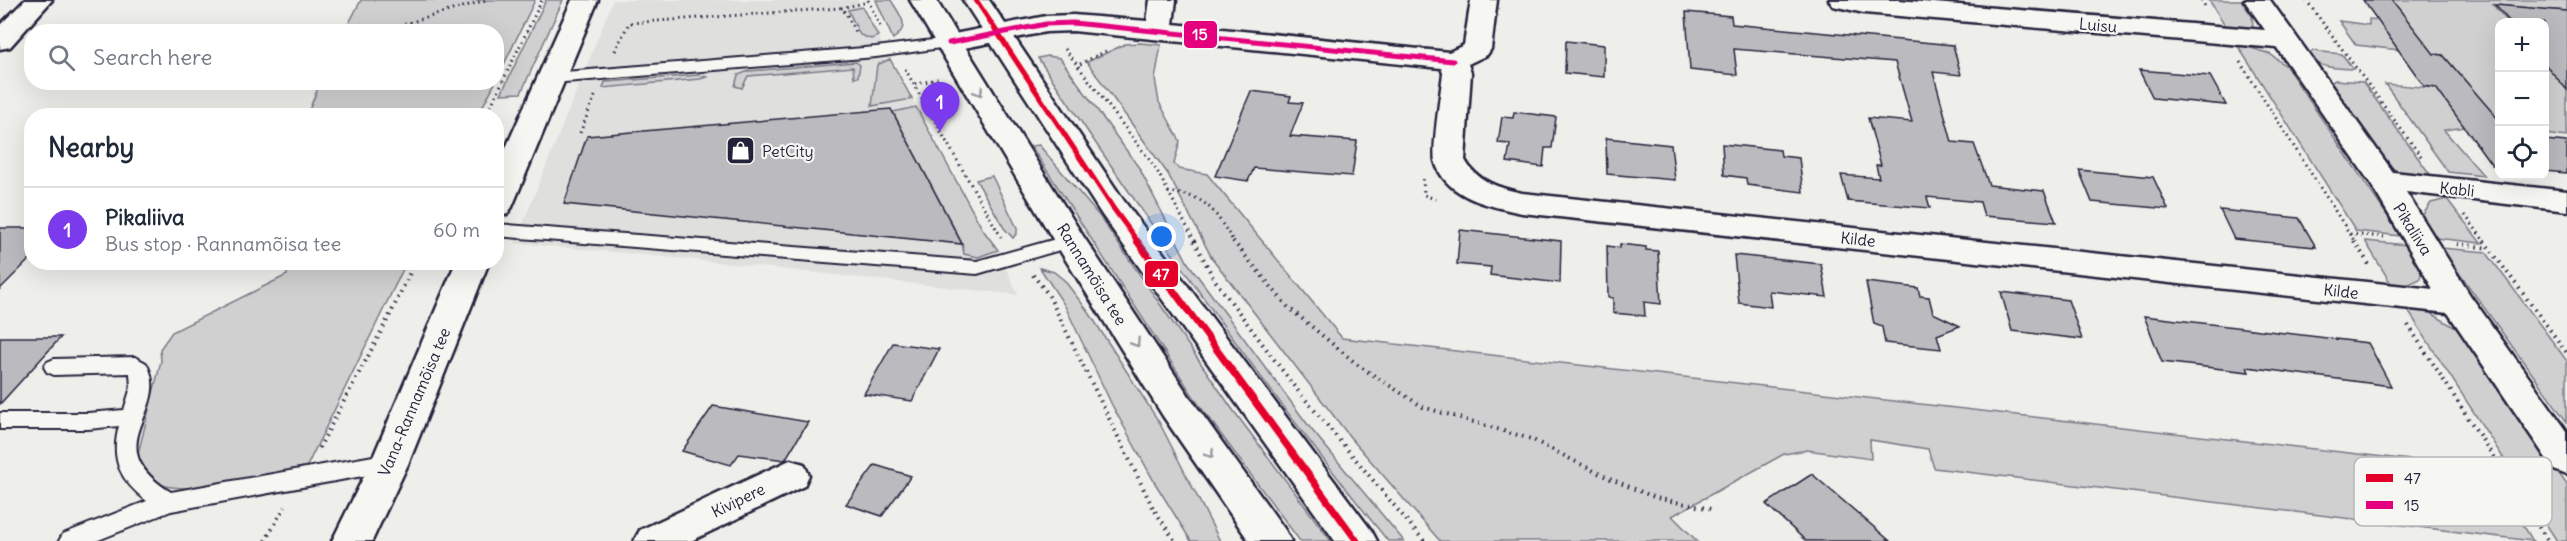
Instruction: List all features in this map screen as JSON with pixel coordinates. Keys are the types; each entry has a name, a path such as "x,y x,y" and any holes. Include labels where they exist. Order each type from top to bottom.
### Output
{"street":[{"path":"0,41 39,0"},
{"path":"504,189 585,0"},
{"name":"Rannamõisa tee","path":"923,0 1070,241 1176,406 1271,541"},
{"path":"976,0 1113,208 1357,541"},
{"path":"1159,31 1163,0"},
{"path":"949,43 1046,24 1073,23 1453,61 1477,49 1484,0"},
{"name":"Luisu","path":"1842,0 1864,5 2283,40"},
{"name":"Pikaliiva","path":"2257,0 2383,180 2458,303 2567,460"},
{"name":"Kilde","path":"1453,61 1457,73 1450,160 1459,178 1490,196 1522,203 2458,303"},
{"name":"Kabli","path":"2383,180 2567,201"},
{"name":"Vana-Rannamõisa tee","path":"352,541 390,462 470,270"},
{"name":"Kivipere","path":"654,541 790,475"}],"lane":[{"path":"552,78 888,43 949,43"},
{"path":"504,231 976,268 1070,241"},
{"path":"54,367 135,365 139,368 143,380 142,390 132,417 126,455 130,475 144,488 168,502"},
{"path":"0,421 88,421 132,417"},
{"path":"71,541 168,502 390,462"}],"path":[{"path":"407,24 486,0"},
{"path":"504,79 542,0"},
{"path":"580,133 629,23 840,8 868,1 888,43 915,84 995,231 1048,294 1153,508 1175,541"},
{"path":"840,8 846,13 857,35 871,41 888,43"},
{"path":"1063,46 1080,64 1155,167 1214,279 1294,386 1424,541"},
{"path":"915,84 937,79"},
{"path":"490,108 499,90"},
{"path":"1168,192 1191,195 1212,208 1240,252 1288,307 1359,366 1423,407 1531,439 1606,477 1656,498 1711,509"},
{"path":"265,541 304,476 391,313 411,270"}],"shaded area":[{"path":"361,0 535,0 504,64 504,24 349,24"},
{"path":"546,0 563,0 521,93 501,94"},
{"path":"613,0 858,0 983,230 998,250 1018,295 697,260 515,243"},
{"path":"876,0 891,0 901,16 902,30 893,39"},
{"path":"2209,0 2241,0 2252,16 2253,25 2245,31 2230,33"},
{"path":"2392,0 2567,0 2567,11 2493,5 2504,18 2495,18 2495,127 2480,125 2444,130 2484,176 2448,172 2385,84 2474,91 2443,55 2356,45 2339,21 2369,25 2369,19 2409,23"},
{"path":"862,7 878,36 871,39 860,35 848,10"},
{"path":"2236,43 2270,54 2286,66 2401,236 2356,231"},
{"path":"1125,44 1161,45 1155,79 1159,102 1180,141 1174,164 1179,169 1207,174 1342,338 2384,457 2354,457 2354,519 1934,468 1928,449 1870,440 1871,459 1807,450 1784,454 1672,516 1697,541 1440,541 1350,437 1212,258 1168,174 1087,62"},
{"path":"2312,51 2342,54 2353,69 2334,68 2317,63 2308,55"},
{"path":"2549,51 2567,90 2567,137 2549,135"},
{"path":"1048,56 1060,58 1139,168 1188,263 1311,429 1404,541 1388,541 1251,364 1038,58"},
{"path":"890,59 912,99 872,106 877,65"},
{"path":"856,62 860,65 858,77 854,78 853,67 748,76 742,88 735,86 738,75 749,71"},
{"path":"699,75 707,77 603,88 605,82"},
{"path":"2335,80 2363,82 2437,184 2397,171 2378,155 2328,84"},
{"path":"317,90 491,90 482,108 310,108"},
{"path":"916,107 983,230 998,250 978,257 964,254 962,243 893,112"},
{"path":"1039,145 1100,217 1233,410 1331,541 1300,541 1197,402 1031,146"},
{"path":"992,176 1017,228 1017,233 1013,238 1004,228 976,180"},
{"path":"2447,199 2481,243 2436,238 2422,216 2431,203"},
{"path":"2365,241 2408,245 2422,266 2420,279 2393,287"},
{"path":"2441,248 2486,252 2567,361 2567,422"},
{"path":"1040,268 1054,272 1064,280 1090,314 1159,422 1220,541 1191,541 1155,483 1112,405 1065,306"},
{"path":"287,270 403,270 307,466 232,483 193,488 152,482 142,475 138,454 161,361 160,349 172,332 287,275"},
{"path":"2403,303 2431,313 2464,333 2548,457 2503,457"},
{"path":"2552,463 2567,485 2567,541 2557,541 2547,526 2552,526"},
{"path":"2410,526 2524,526 2533,541"}],"building":[{"path":"2363,0 2392,0 2434,54 2443,55 2495,115 2495,165 2492,165 2436,88 2424,86"},
{"path":"2495,5 2567,11 2567,90 2549,69 2549,18 2506,18"},
{"path":"1686,12 1731,16 1732,24 1953,45 1961,75 1933,72 1952,142 1974,144 1989,185 2044,191 2056,222 1984,216 1980,202 1927,197 1930,208 1848,201 1841,175 1879,178 1876,165 1881,165 1868,118 1912,122 1895,62 1734,49 1737,75 1690,70"},
{"path":"1566,41 1604,45 1604,77 1565,73"},
{"path":"2139,70 2210,76 2226,105 2153,98"},
{"path":"1251,91 1291,96 1289,102 1303,103 1290,136 1357,141 1352,176 1254,168 1248,181 1215,176"},
{"path":"891,109 962,244 564,204 587,136"},
{"path":"1514,112 1556,117 1552,148 1545,148 1543,167 1507,162 1510,144 1498,143 1502,117 1513,118"},
{"path":"1606,138 1671,145 1675,180 1607,174"},
{"path":"2549,140 2567,142 2567,173 2549,171"},
{"path":"1722,144 1780,150 1781,156 1799,158 1803,192 1747,185 1746,178 1724,175"},
{"path":"2079,170 2153,177 2168,209 2092,202"},
{"path":"2220,210 2299,218 2316,247 2234,239"},
{"path":"0,228 24,228 24,265 0,289"},
{"path":"1460,230 1561,241 1560,283 1490,275 1491,267 1457,264"},
{"path":"1620,244 1658,251 1661,304 1644,302 1645,316 1613,313 1613,298 1608,297 1607,246 1620,248"},
{"path":"1734,255 1821,264 1827,297 1769,291 1771,307 1739,303"},
{"path":"1866,282 1918,288 1920,296 1929,297 1933,313 1960,326 1937,335 1941,349 1885,343 1882,327 1874,324"},
{"path":"2001,292 2068,300 2082,339 2012,331"},
{"path":"2144,316 2368,343 2391,386 2247,367 2249,372 2162,362"},
{"path":"0,337 61,337 0,404"},
{"path":"893,343 939,349 912,401 864,394"},
{"path":"713,406 808,422 785,460 739,454 731,465 682,451"},
{"path":"875,465 911,476 882,516 846,504"},
{"path":"1812,474 1890,541 1806,541 1766,504"}],"transit line":[{"name":"47","path":"976,0 1113,208 1357,541"},
{"name":"15","path":"949,43 1046,24 1073,23 1453,61"}],"place":[{"name":"Pikaliiva","path":"940,132"},
{"name":"PetCity","path":"741,151"}]}
